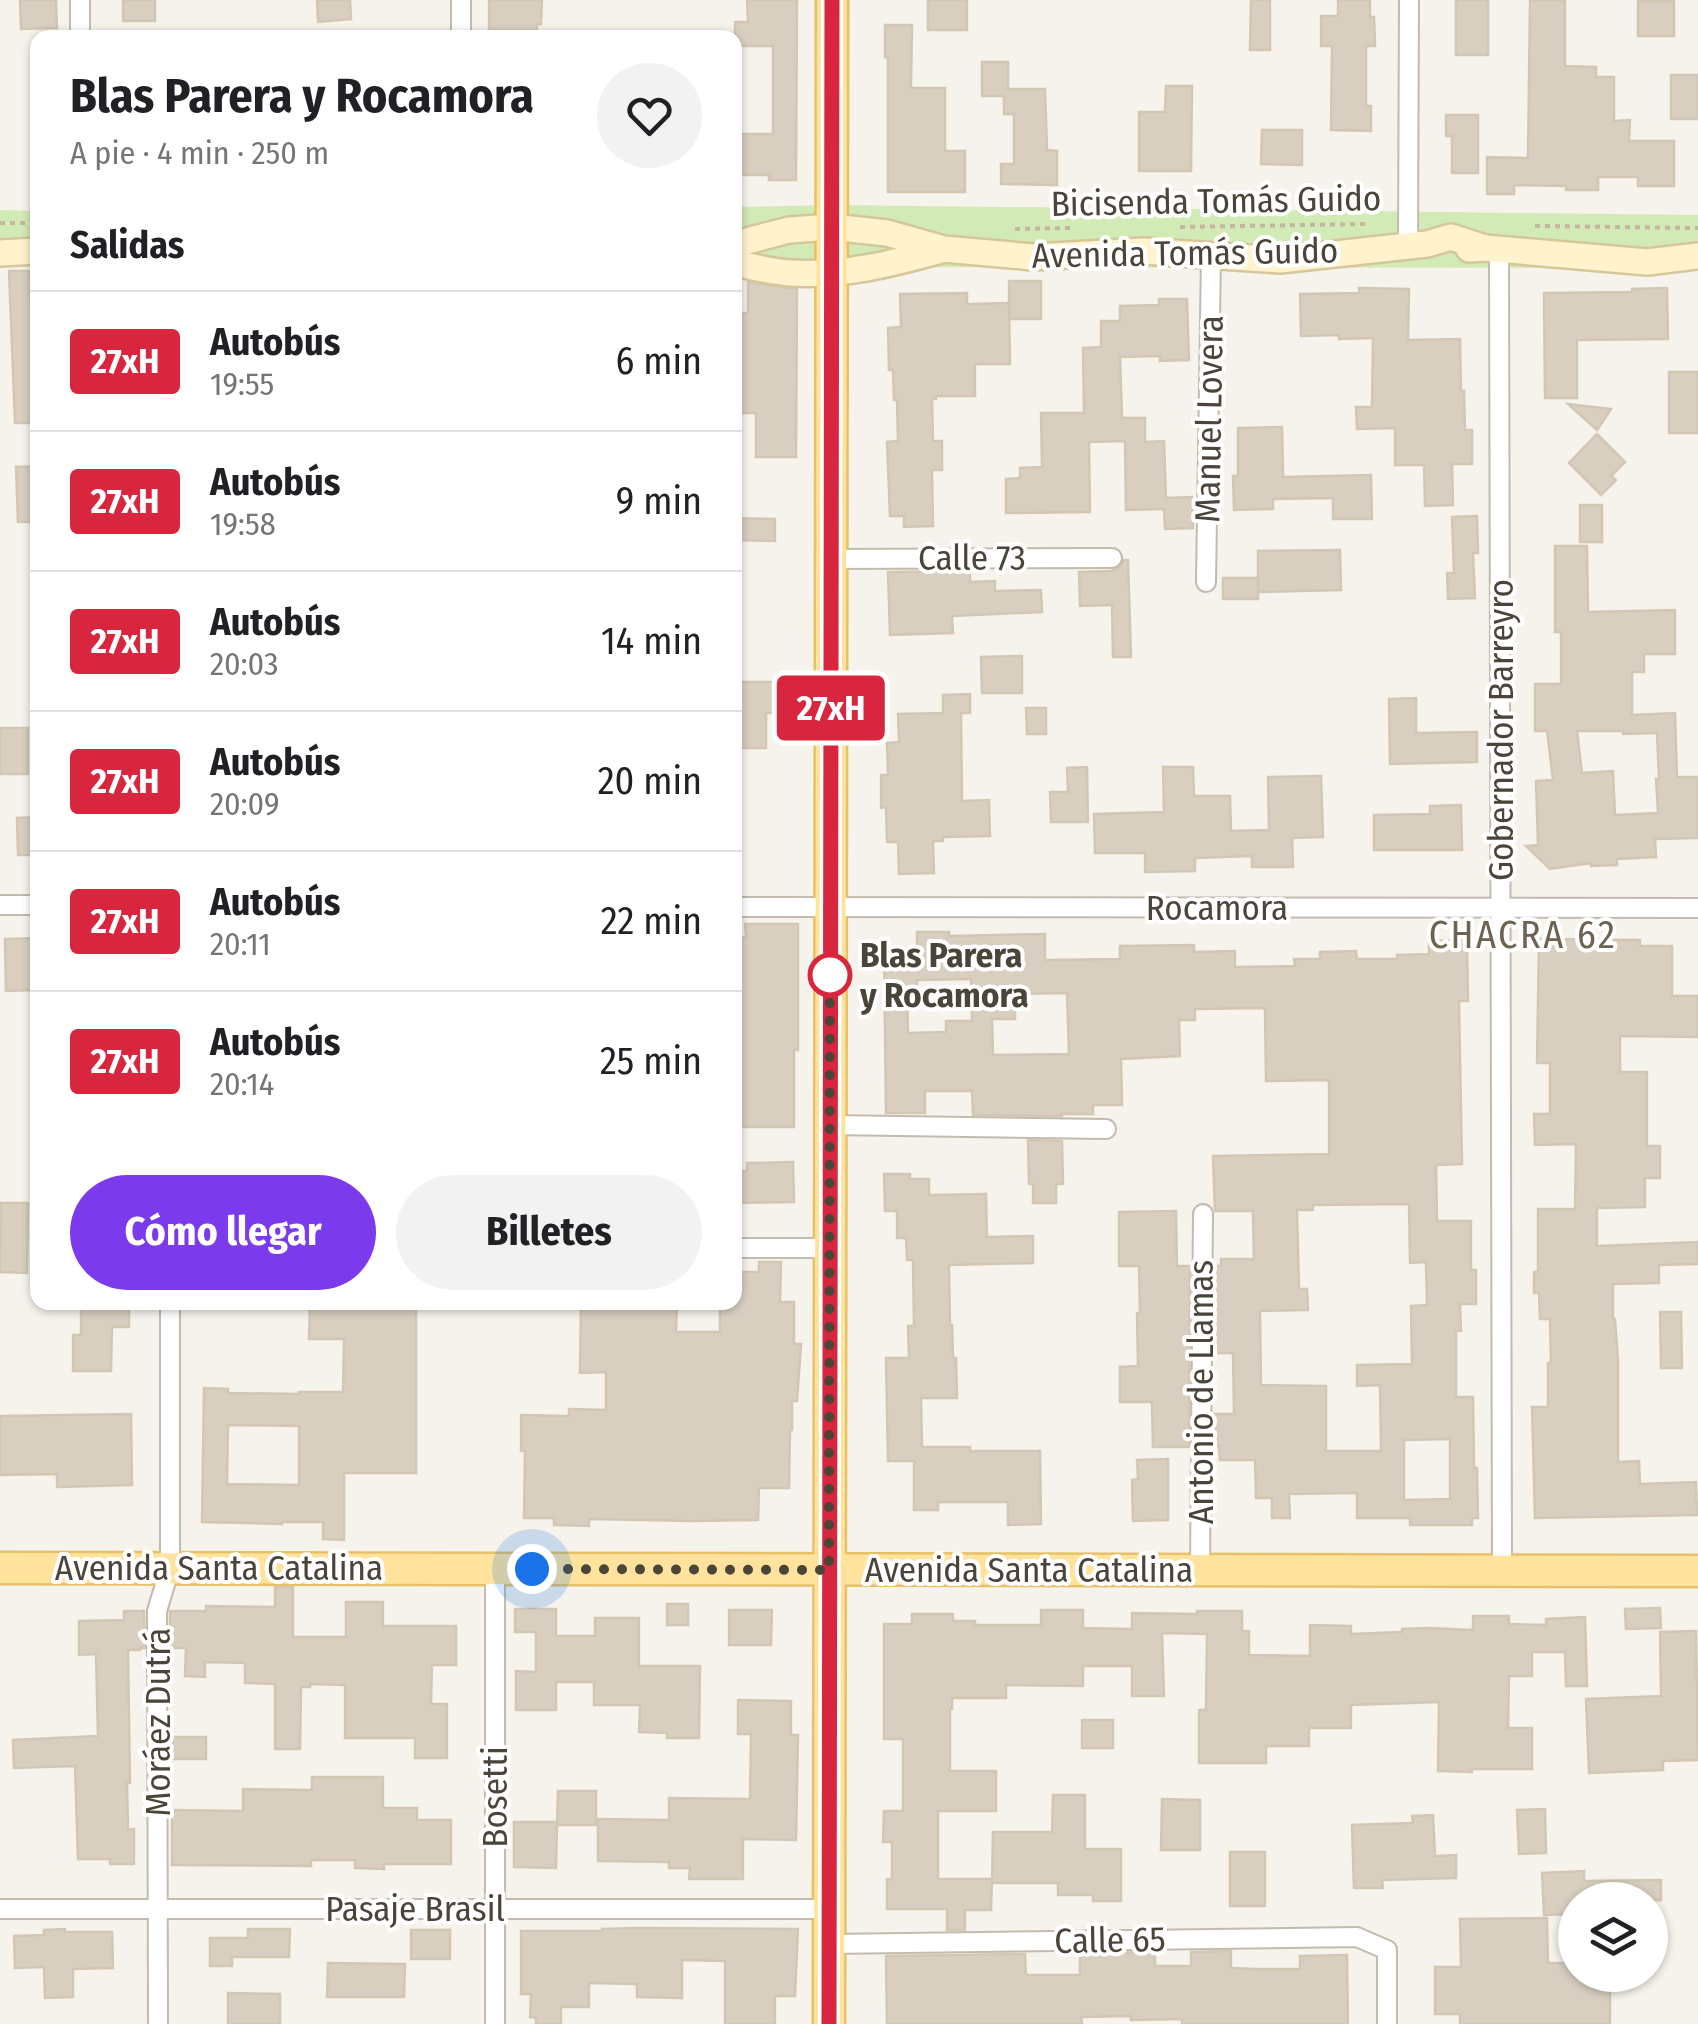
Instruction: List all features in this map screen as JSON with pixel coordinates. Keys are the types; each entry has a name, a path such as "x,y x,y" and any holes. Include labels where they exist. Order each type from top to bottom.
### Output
{"main road":[{"path":"829,2024 832,0"},
{"name":"Avenida Tomás Guido","path":"742,242 790,230 832,227 887,233 944,249 1033,258 1143,251 1280,260 1414,238 1451,237 1492,248 1648,262 1698,256"},
{"name":"Avenida Tomás Guido","path":"742,265 787,273 831,273 876,268 944,249"},
{"path":"0,253 30,251"},
{"name":"Avenida Santa Catalina","path":"0,1568 1698,1571"}],"street":[{"path":"80,0 80,30"},
{"path":"461,0 461,30"},
{"path":"1409,0 1414,238"},
{"name":"Gobernador Barreyro","path":"1492,248 1502,908 1502,1571"},
{"name":"Manuel Lovera","path":"1206,582 1211,256"},
{"name":"Calle 73","path":"830,558 1112,558"},
{"path":"0,904 30,904"},
{"name":"Rocamora","path":"742,907 1698,908"},
{"path":"830,1125 1106,1129"},
{"name":"Antonio de Llamas","path":"1200,1570 1202,1214"},
{"path":"742,1248 830,1248"},
{"name":"Moráez Dutrá","path":"158,2024 157,1611 170,1568 170,1310"},
{"name":"Bosetti","path":"494,2024 495,1569"},
{"name":"Pasaje Brasil","path":"0,1909 829,1908"},
{"name":"Calle 65","path":"829,1944 1357,1937 1387,1950 1387,2024"}],"path":[{"path":"0,223 30,223"},
{"path":"1524,226 1698,228"},
{"name":"Bicisenda Tomás Guido","path":"1173,227 1414,238"},
{"name":"Bicisenda Tomás Guido","path":"1016,229 1075,228"}],"green space":[{"path":"742,207 1698,215 1698,268 742,267"},
{"path":"0,210 30,211 30,267 0,267"}],"building":[{"path":"20,0 56,0 57,28 21,29"},
{"path":"123,0 155,0 155,21 123,21"},
{"path":"317,0 350,0 351,19 318,22"},
{"path":"489,0 542,0 537,30 489,30"},
{"path":"747,0 797,0 796,180 742,175 742,134 773,134 773,46 742,46 742,30 735,30 735,22 748,22"},
{"path":"928,0 967,0 967,30 928,30"},
{"path":"1251,0 1270,0 1270,50 1250,50"},
{"path":"1338,0 1370,0 1375,46 1366,46 1366,106 1371,106 1371,131 1331,130 1332,46 1321,46 1321,16 1338,16"},
{"path":"1456,0 1488,0 1488,55 1456,55"},
{"path":"1530,0 1565,0 1565,66 1596,67 1596,77 1614,77 1614,121 1630,120 1629,141 1674,141 1674,186 1638,186 1638,177 1598,177 1598,190 1514,185 1514,194 1487,194 1487,157 1528,158"},
{"path":"1638,1 1674,1 1674,36 1638,36"},
{"path":"885,25 912,25 911,88 945,88 945,151 965,151 965,192 888,192"},
{"path":"982,62 1008,62 1008,89 1045,89 1047,150 1057,151 1057,185 1001,184 1001,164 1014,164 1014,114 1004,114 1004,96 982,96"},
{"path":"1671,75 1698,75 1698,119 1671,119"},
{"path":"1166,86 1192,86 1191,171 1139,171 1139,112 1165,112"},
{"path":"1446,115 1478,115 1478,173 1452,173 1452,136 1446,136"},
{"path":"1262,130 1302,130 1302,165 1261,164"},
{"path":"9,271 29,271 30,423 15,423"},
{"path":"1009,281 1041,281 1041,319 1009,319"},
{"path":"748,282 797,289 796,457 756,457 756,413 742,413 742,313 748,313"},
{"path":"1359,288 1409,289 1408,340 1460,339 1461,391 1465,430 1472,430 1472,464 1452,464 1453,505 1425,506 1424,465 1395,465 1395,428 1357,429 1356,407 1372,407 1373,338 1301,336 1300,294 1359,293"},
{"path":"1667,288 1668,339 1577,340 1577,398 1545,398 1544,293"},
{"path":"967,293 967,304 1009,303 1010,364 975,364 975,396 932,399 933,441 942,441 942,470 932,470 933,526 904,527 904,516 890,516 887,442 898,441 888,328 901,327 900,294"},
{"path":"1159,299 1187,299 1189,360 1120,357 1122,418 1145,418 1145,442 1164,441 1166,498 1192,497 1193,528 1165,529 1164,509 1126,510 1125,441 1089,442 1090,512 1006,513 1006,479 1020,478 1020,468 1042,467 1041,413 1084,413 1083,348 1101,347 1101,321 1120,321 1120,306 1159,305"},
{"path":"1669,372 1698,372 1698,433 1669,433"},
{"path":"1568,404 1611,409 1597,430"},
{"path":"1282,427 1283,477 1371,475 1372,519 1333,519 1333,498 1273,499 1273,509 1234,510 1238,428"},
{"path":"1597,434 1625,462 1611,476 1616,480 1601,495 1569,463"},
{"path":"30,466 30,522 18,522 16,467"},
{"path":"1580,505 1602,505 1602,542 1580,542"},
{"path":"1477,516 1478,553 1473,553 1475,598 1448,599 1447,573 1454,573 1452,517"},
{"path":"742,518 775,519 775,541 742,540"},
{"path":"1555,546 1587,546 1588,612 1675,610 1675,654 1644,654 1644,672 1632,672 1632,715 1675,713 1677,777 1698,777 1698,838 1655,839 1656,857 1617,859 1617,865 1591,863 1550,869 1526,846 1538,845 1536,781 1553,780 1547,731 1535,731 1535,684 1561,684 1561,632 1555,632","holes":["1577,731 1657,733 1658,813 1615,815 1613,771 1582,773"]},
{"path":"1340,550 1341,590 1258,592 1258,551"},
{"path":"1128,560 1131,657 1113,657 1112,605 1080,606 1079,572 1111,571"},
{"path":"970,571 970,582 995,581 995,591 1041,590 1042,612 952,616 953,633 890,635 888,572"},
{"path":"1223,578 1258,578 1258,599 1223,599"},
{"path":"1022,656 1022,693 982,693 981,657"},
{"path":"742,682 782,682 783,713 766,713 766,748 742,748"},
{"path":"970,694 970,713 961,713 962,801 989,800 990,836 943,837 943,841 933,841 934,873 899,874 898,842 887,842 886,807 881,808 881,775 888,775 887,743 899,742 898,714 943,713 943,695"},
{"path":"1416,698 1416,733 1477,732 1477,762 1390,764 1389,699"},
{"path":"1026,708 1046,708 1046,734 1027,734"},
{"path":"0,728 28,728 28,774 0,774"},
{"path":"1087,767 1088,822 1051,822 1050,792 1068,792 1067,768"},
{"path":"1163,767 1193,767 1194,796 1230,796 1231,831 1269,830 1268,777 1321,776 1323,837 1292,838 1293,867 1252,867 1252,856 1195,858 1195,871 1145,872 1145,853 1095,853 1094,814 1164,812"},
{"path":"1461,805 1462,850 1374,850 1374,815 1430,814 1430,806"},
{"path":"30,817 30,855 18,855 17,818"},
{"path":"745,924 798,924 794,1127 742,1127 742,937 746,937"},
{"path":"917,932 949,932 949,936 1045,934 1045,960 1120,959 1120,946 1194,945 1194,952 1235,951 1235,967 1295,966 1294,959 1320,959 1320,952 1356,951 1357,959 1397,959 1397,955 1429,954 1429,941 1467,940 1468,1001 1459,1001 1462,1164 1436,1165 1437,1221 1471,1221 1471,1270 1476,1270 1476,1304 1460,1304 1461,1331 1456,1331 1456,1397 1473,1397 1478,1518 1472,1518 1472,1525 1410,1525 1410,1518 1357,1518 1357,1493 1289,1494 1290,1518 1272,1518 1272,1498 1256,1498 1255,1460 1220,1460 1219,1446 1214,1446 1214,1414 1234,1414 1233,1353 1214,1353 1215,1266 1221,1266 1221,1259 1254,1259 1253,1211 1215,1211 1213,1156 1329,1154 1329,1080 1266,1081 1265,1008 1195,1009 1195,1020 1179,1020 1180,1056 1121,1059 1122,1105 1093,1105 1093,1114 973,1115 972,1091 925,1091 925,1113 886,1113 884,948 917,948","holes":["971,979 972,1021 946,1021 946,1032 908,1033 907,988 917,988 917,980","1067,993 1069,1054 993,1055 992,1019 1015,1019 1015,994","1409,1204 1410,1263 1426,1262 1427,1305 1411,1306 1412,1364 1357,1365 1357,1386 1380,1385 1381,1451 1326,1451 1326,1386 1261,1385 1260,1311 1308,1310 1307,1289 1299,1289 1297,1210 1313,1210 1313,1205","1450,1439 1450,1499 1404,1500 1404,1440"]},
{"path":"30,938 30,990 6,991 5,939"},
{"path":"1539,939 1640,940 1640,946 1672,946 1672,996 1698,996 1698,1037 1620,1036 1620,1072 1647,1072 1647,1146 1660,1146 1660,1178 1645,1178 1645,1207 1597,1208 1597,1246 1698,1242 1698,1264 1659,1265 1659,1283 1613,1284 1618,1462 1639,1461 1640,1484 1696,1482 1697,1515 1535,1518 1532,1407 1548,1407 1551,1363 1550,1319 1540,1319 1539,1293 1534,1293 1538,1209 1575,1209 1576,1144 1535,1145 1534,1114 1550,1114 1550,1063 1537,1063"},
{"path":"1028,1140 1062,1141 1063,1184 1056,1184 1056,1203 1033,1203"},
{"path":"793,1162 794,1202 742,1203 742,1171 747,1171 747,1163"},
{"path":"884,1174 929,1179 929,1195 986,1194 987,1237 1033,1236 1033,1263 949,1265 957,1398 921,1398 922,1447 1040,1451 1041,1524 1008,1525 1008,1502 938,1502 938,1510 914,1510 914,1461 888,1461 886,1358 909,1358 908,1326 914,1326 913,1260 907,1260 906,1238 897,1238 897,1211 885,1211"},
{"path":"1,1203 28,1203 27,1273 0,1272"},
{"path":"1176,1211 1177,1266 1190,1266 1189,1447 1153,1447 1152,1402 1120,1402 1120,1367 1138,1366 1140,1313 1139,1266 1119,1266 1119,1212"},
{"path":"759,1262 781,1262 780,1302 794,1302 794,1344 801,1344 797,1401 792,1401 789,1488 759,1488 758,1520 589,1519 589,1526 554,1525 554,1518 524,1518 521,1415 569,1416 569,1409 606,1410 606,1372 580,1373 581,1310 677,1310 676,1332 720,1332 720,1310 742,1310 742,1272 759,1272"},
{"path":"81,1310 129,1310 129,1327 112,1327 111,1371 73,1371 73,1335 81,1335"},
{"path":"310,1310 416,1310 416,1473 344,1473 344,1540 323,1539 323,1522 202,1522 204,1388 228,1389 228,1393 343,1392 344,1339 309,1339","holes":["228,1425 299,1426 299,1485 227,1484"]},
{"path":"1660,1312 1681,1312 1682,1368 1661,1368"},
{"path":"131,1414 132,1485 57,1487 57,1474 0,1475 0,1416"},
{"path":"1168,1459 1168,1520 1133,1521 1132,1480 1138,1479 1137,1460"},
{"path":"275,1587 293,1587 293,1637 346,1637 346,1602 383,1602 383,1626 456,1626 456,1665 432,1665 431,1704 447,1704 447,1758 415,1758 415,1738 345,1738 345,1685 301,1687 300,1749 275,1749 275,1684 245,1683 245,1663 205,1662 205,1677 185,1676 186,1648 170,1648 170,1611 206,1611 206,1606 275,1607"},
{"path":"667,1604 688,1604 688,1625 667,1625"},
{"path":"1660,1608 1661,1628 1626,1629 1625,1609"},
{"path":"515,1609 556,1609 556,1636 595,1636 595,1618 639,1618 639,1666 700,1666 699,1738 667,1738 667,1733 639,1732 640,1705 594,1705 594,1682 556,1682 556,1710 516,1710 516,1671 536,1672 536,1632 515,1632"},
{"path":"729,1610 772,1610 771,1645 729,1645"},
{"path":"1041,1610 1083,1610 1083,1628 1132,1629 1132,1613 1242,1611 1242,1631 1249,1631 1249,1655 1310,1656 1310,1625 1351,1626 1351,1634 1429,1628 1473,1630 1473,1616 1509,1616 1509,1624 1546,1625 1546,1619 1585,1617 1587,1686 1566,1686 1565,1652 1532,1652 1532,1676 1509,1676 1508,1728 1532,1728 1532,1769 1472,1772 1438,1771 1439,1702 1351,1705 1351,1728 1309,1728 1309,1746 1266,1746 1266,1763 1199,1763 1199,1710 1206,1710 1207,1634 1162,1633 1164,1696 1132,1696 1132,1666 1083,1666 1083,1686 1006,1685 1006,1698 952,1698 950,1771 996,1771 996,1811 938,1811 938,1879 992,1879 991,1910 965,1910 965,1930 947,1930 947,1909 887,1909 892,1842 883,1842 884,1811 903,1811 903,1739 884,1739 884,1624 912,1624 912,1614 953,1614 953,1621 975,1621 975,1625 1041,1625"},
{"path":"124,1611 144,1611 145,1648 128,1650 128,1830 134,1829 134,1864 110,1864 110,1859 78,1859 75,1766 14,1768 13,1740 98,1736 96,1654 79,1655 79,1621 124,1620"},
{"path":"1696,1631 1698,1760 1663,1761 1663,1770 1589,1773 1586,1699 1661,1696 1660,1632"},
{"path":"738,1700 791,1701 791,1735 798,1735 796,1840 743,1839 743,1879 689,1879 690,1868 669,1868 669,1862 598,1861 598,1819 669,1820 669,1798 750,1799 751,1734 738,1734"},
{"path":"1082,1720 1113,1720 1113,1748 1082,1748"},
{"path":"173,1737 206,1737 206,1759 173,1759"},
{"path":"312,1777 383,1777 383,1808 417,1808 417,1820 451,1820 451,1864 384,1864 384,1869 355,1868 355,1860 311,1860 311,1866 172,1865 172,1810 243,1811 243,1789 312,1790"},
{"path":"558,1791 596,1791 596,1825 557,1825"},
{"path":"1053,1795 1085,1795 1085,1849 1121,1849 1121,1901 1093,1901 1093,1895 1058,1895 1058,1883 992,1883 993,1832 1052,1832"},
{"path":"1162,1799 1200,1800 1200,1850 1161,1850"},
{"path":"1545,1809 1546,1853 1519,1854 1517,1810"},
{"path":"1433,1815 1435,1856 1456,1855 1456,1878 1382,1880 1383,1888 1354,1888 1352,1825 1413,1823 1412,1816"},
{"path":"514,1822 557,1822 556,1868 514,1867"},
{"path":"1230,1852 1265,1852 1265,1906 1230,1906"},
{"path":"1584,1871 1584,1881 1661,1882 1558,1882 1558,1915 1544,1915 1542,1873"},
{"path":"1547,1918 1548,1963 1558,1963 1558,1992 1610,1992 1610,2024 1460,2024 1460,2014 1435,2014 1435,1967 1461,1967 1460,1919"},
{"path":"248,1929 290,1929 289,1957 232,1957 232,1966 210,1966 210,1938 248,1938"},
{"path":"798,1929 795,1996 775,1996 775,2024 725,2024 725,1961 682,1960 682,1998 637,1997 637,1984 589,1983 589,2007 561,2007 561,2024 536,2024 536,2018 530,2017 531,1994 521,1994 521,1931"},
{"path":"44,1930 112,1932 113,1968 73,1969 73,1997 45,1998 44,1967 15,1968 14,1936 44,1935"},
{"path":"411,1930 450,1930 450,1959 411,1959"},
{"path":"1231,1951 1231,1968 1255,1969 1300,1969 1300,1956 1347,1955 1348,2024 1182,2024 1182,2019 1131,2020 1131,2016 1081,2017 1082,2024 887,2024 886,1956 1025,1954 1026,1975 1080,1975 1080,1953 1155,1952 1155,1966 1191,1966 1191,1952"},
{"path":"328,1963 405,1964 404,1997 327,1997"},
{"path":"228,1993 280,1994 280,2024 228,2024"}],"bus line":[{"name":"27xH","path":"829,2024 832,0"}],"place":[{"name":"Blas Parera y Rocamora","path":"830,975"}],"district":[{"name":"CHACRA 62","path":"1523,935"}],"route":[{"path":"532,1569 829,1570 830,966 830,975"}]}
